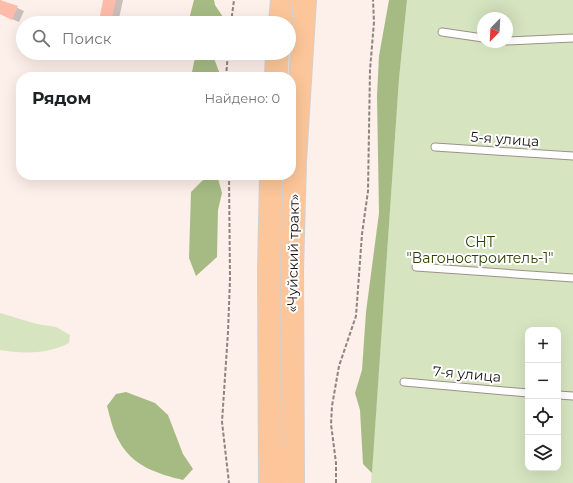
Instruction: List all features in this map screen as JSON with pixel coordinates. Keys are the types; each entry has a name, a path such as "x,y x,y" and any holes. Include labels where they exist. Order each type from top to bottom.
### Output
{"highway":[{"path":"281,16 282,0"},
{"name":"«Чуйский тракт»","path":"296,144 305,0"},
{"path":"276,72 277,60"},
{"name":"«Чуйский тракт»","path":"270,483 269,270 271,180"},
{"name":"«Чуйский тракт»","path":"293,483 292,271 294,180"}],"lane":[{"path":"442,32 477,37"},
{"path":"513,41 573,38"},
{"name":"5-я улица","path":"435,147 573,156"},
{"path":"416,267 573,278"},
{"name":"7-я улица","path":"404,382 525,392"},
{"path":"561,395 573,396"}],"path":[{"path":"232,16 234,0"},
{"path":"336,483 336,463 331,424 332,406 339,366 356,316 362,234 368,191 370,70 374,22 373,0"},
{"path":"226,72 227,60"},
{"path":"229,180 230,287 222,422 229,483"}],"green space":[{"path":"194,0 214,0 215,5 222,16 190,16"},
{"path":"389,0 407,0 399,79 372,473 363,464 360,410 355,393 362,370 366,312 379,213 377,96 379,56"},
{"name":"СНТ \"Вагоностроитель-1\"","path":"407,0 573,0 573,483 371,483 399,79"},
{"path":"195,60 215,60 219,72 192,72"},
{"path":"203,180 218,180 222,193 218,210 217,257 196,276 189,258 191,192"},
{"path":"0,313 37,324 56,327 70,335 69,343 61,347 35,352 0,350"},
{"path":"126,392 155,403 168,415 183,454 193,469 183,480 146,468 124,450 115,433 107,406 116,394"}],"building":[{"path":"0,0 18,6 12,20 0,14"},
{"path":"103,0 116,0 113,16 100,16"}]}
